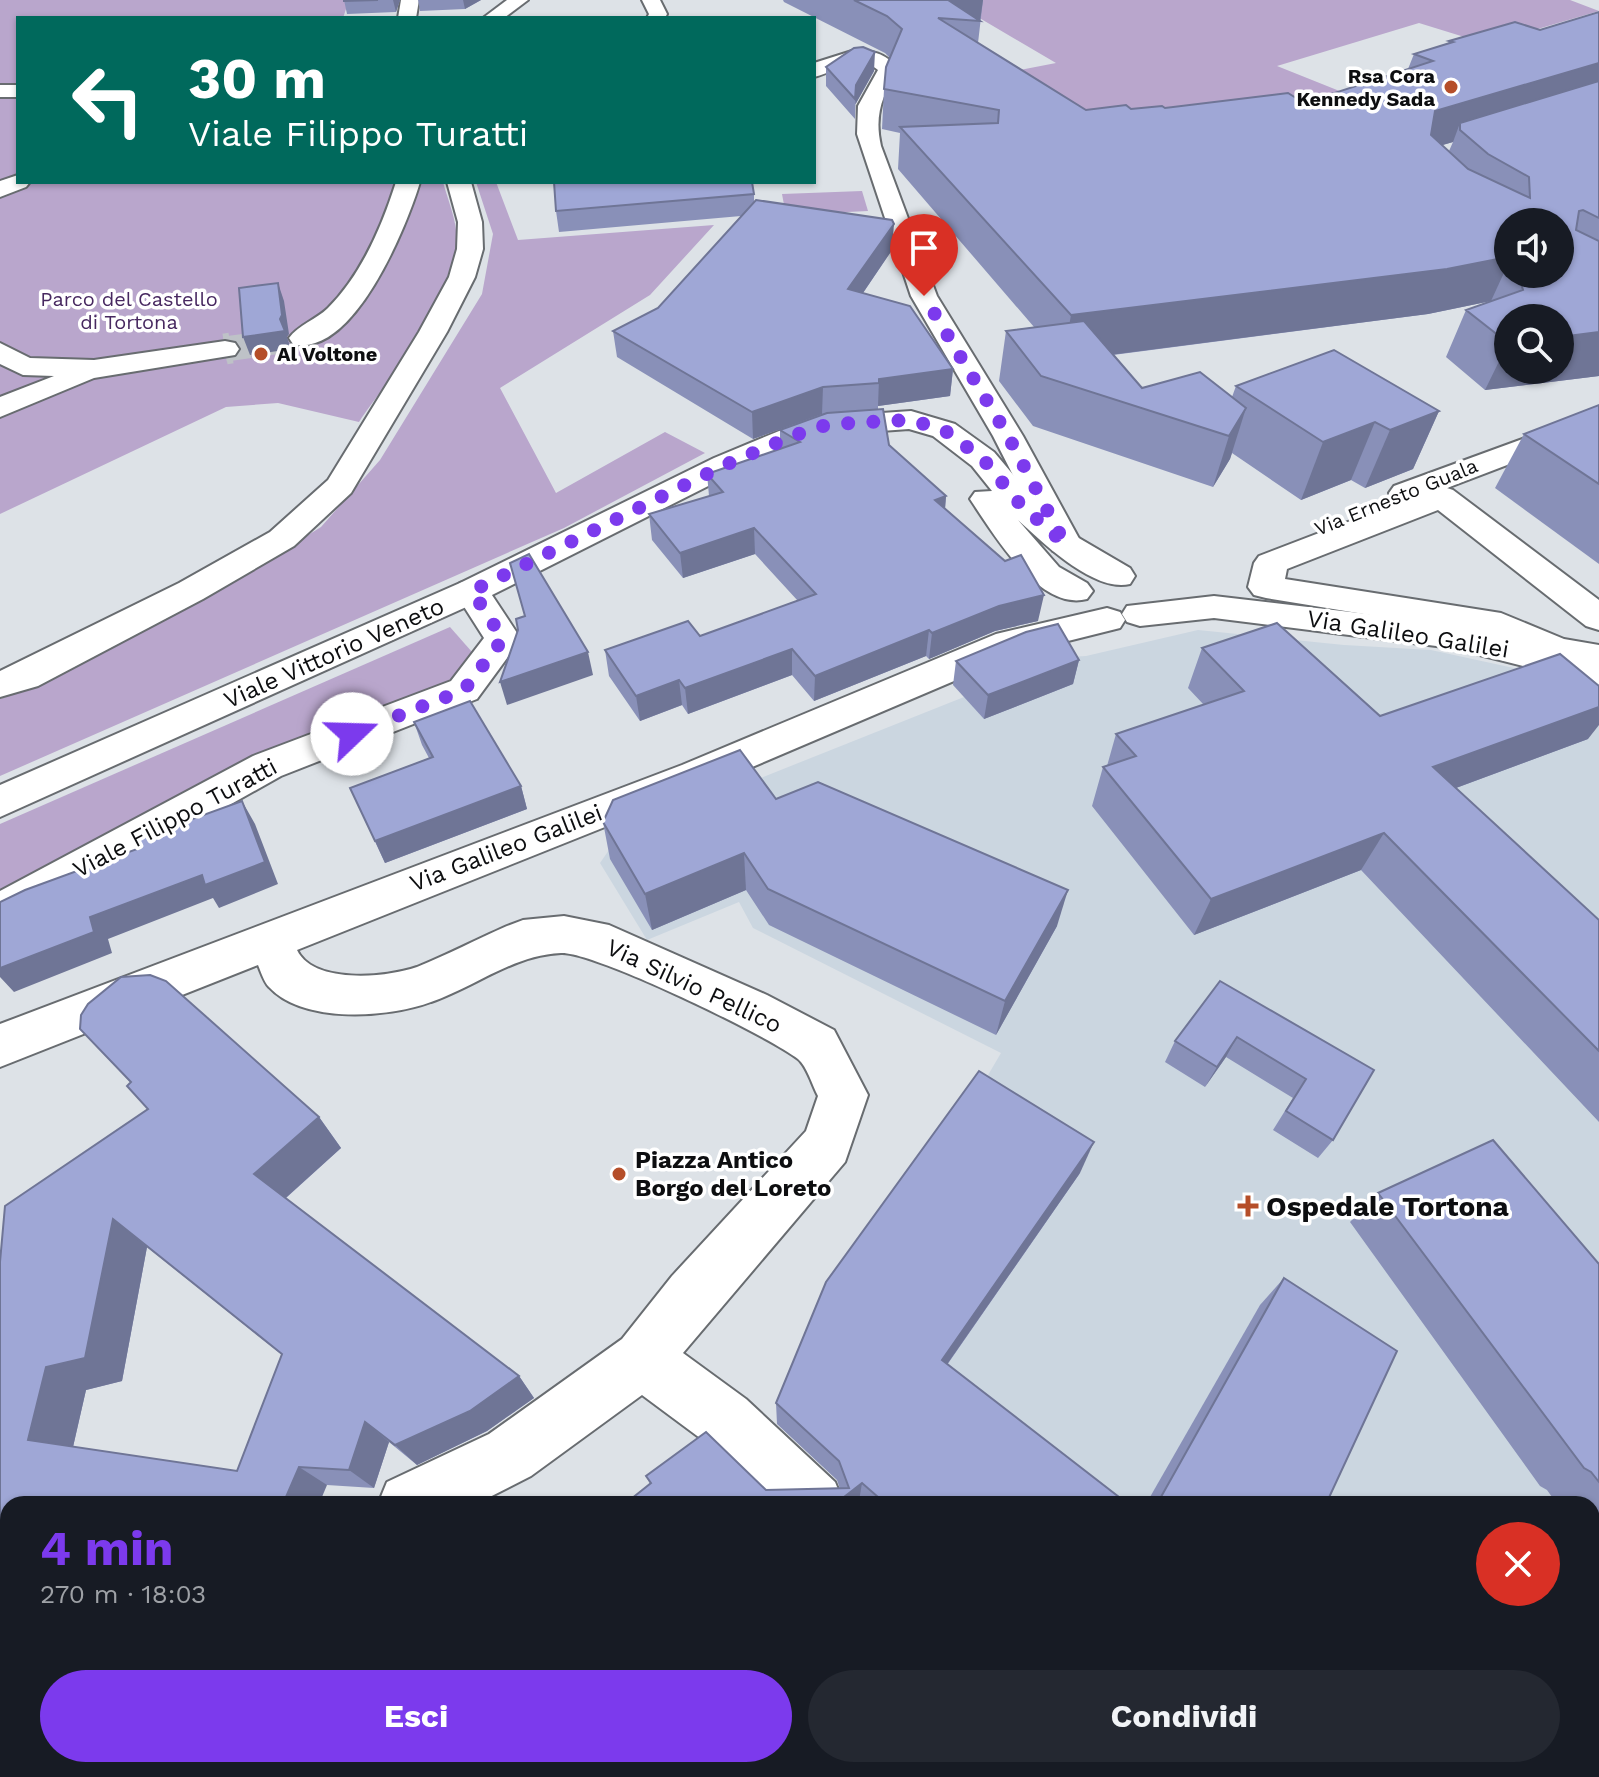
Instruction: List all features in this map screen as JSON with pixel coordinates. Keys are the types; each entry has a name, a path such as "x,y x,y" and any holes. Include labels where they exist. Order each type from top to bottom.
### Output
{"street":[{"path":"495,16 519,0"},
{"path":"816,70 848,58 877,59 888,69 870,99 864,121 870,146 924,296 1008,436 1065,544"},
{"path":"303,338 320,332 342,311 381,248 407,184"},
{"path":"0,684 25,677 191,591 282,539 340,486 433,332 462,277 470,249 470,222 460,184"},
{"path":"0,408 94,369 225,349"},
{"path":"12,359 94,369"},
{"name":"Viale Vittorio Veneto","path":"0,802 472,591 725,465 823,426 911,420 944,430 983,459 1020,504 1126,599"},
{"name":"Via Ernesto Guala","path":"1229,609 1240,565 1248,557 1436,480 1599,420"},
{"path":"889,421 950,457 966,472 1025,552 1047,575 1075,594"},
{"path":"1436,480 1599,605"},
{"path":"1599,618 1442,497 1271,563 1266,587 1501,625 1556,650 1599,657"},
{"path":"1106,574 1126,599 1009,643 1075,594 1085,578 1106,574"},
{"name":"Viale Filippo Turatti","path":"0,912 267,766 464,690 503,639 472,591"},
{"name":"Via Galileo Galilei","path":"1126,599 1452,636 1599,672"},
{"name":"Via Galileo Galilei","path":"0,1046 696,775 1009,643"},
{"name":"Via Silvio Pellico","path":"270,940 285,973 311,989 353,996 419,987 523,939 564,934 609,944 750,1009 817,1045 843,1095 827,1145 692,1296 642,1359"},
{"path":"425,1496 510,1455 642,1359 725,1420 805,1496"}],"shaded area":[{"name":"Ospedale Tortona","path":"1198,630 1344,645 1431,650 1523,670 1599,695 1599,1496 1078,1496 934,1383 971,1104 1001,1053 753,928 739,902 647,940 600,863 620,834 1068,657 1086,656"}],"green space":[{"name":"Parco del Castello di Tortona","path":"0,0 349,0 344,16 16,16 16,184 444,184 456,230 455,254 437,305 406,356 359,422 278,403 226,407 0,514"},
{"path":"949,0 1570,0 1599,11 1487,44 1419,23 1277,66 1352,96 1307,112 1076,135 995,75 1056,63"},
{"path":"477,184 497,184 518,240 714,225 650,295 500,388 556,493 665,432 705,453 564,528 0,776 0,699 20,692 239,578 321,527 380,460 482,294 493,234"},
{"path":"862,191 868,211 786,215 782,194"},
{"path":"450,627 472,652 451,688 0,891 0,824"}],"building":[{"path":"854,0 948,0 980,21 938,18 1086,110 1126,105 1131,109 1165,108 1288,93 1304,103 1433,61 1414,54 1453,42 1449,41 1515,22 1540,30 1599,12 1599,63 1435,111 1431,135 1468,169 1530,198 1529,177 1488,154 1460,130 1460,123 1599,81 1599,218 1579,211 1576,230 1599,241 1599,332 1574,335 1574,304 1494,304 1494,332 1466,310 1522,288 1574,288 1574,208 1494,208 1494,260 1447,269 1071,315 900,127 998,123 999,110 884,89 886,67 902,29 887,16"},
{"path":"863,47 875,52 856,85 855,99 826,67 854,48"},
{"path":"554,184 752,184 754,194 556,211"},
{"path":"756,200 892,220 894,224 848,289 910,306 953,369 879,379 879,383 823,387 752,412 613,331 658,308"},
{"path":"278,283 280,319 285,331 243,337 239,288"},
{"path":"1084,321 1142,388 1200,372 1246,408 1229,436 1041,376 1006,331"},
{"path":"1334,350 1439,411 1390,430 1375,422 1323,442 1236,386"},
{"path":"1599,405 1599,484 1524,434"},
{"path":"883,409 889,445 946,496 935,500 1005,561 1021,555 1044,595 999,606 932,633 929,630 815,676 792,649 685,688 679,680 636,696 605,650 688,621 700,636 816,594 754,528 680,553 649,514 723,492 707,474 800,442 780,430 827,413"},
{"path":"529,554 588,652 500,682 518,630 516,619 525,616 510,563"},
{"path":"1277,623 1380,716 1560,654 1599,686 1599,707 1433,767 1599,920 1599,1051 1384,833 1211,899 1103,767 1136,756 1116,734 1244,691 1202,648"},
{"path":"1058,624 1079,660 988,695 956,661 1026,632"},
{"path":"470,701 521,786 375,841 350,788 433,757 414,722"},
{"path":"740,750 776,799 818,782 1068,890 1005,1001 768,889 744,853 645,894 603,822 613,800"},
{"path":"242,801 265,862 205,885 202,875 90,917 94,932 0,968 0,902 140,848 137,839"},
{"path":"150,975 166,981 319,1117 254,1174 519,1376 470,1411 395,1445 365,1422 349,1470 299,1467 286,1496 0,1496 0,1262 5,1206 148,1109 127,1086 131,1082 80,1029 81,1015 88,1004 121,977","holes":["113,1219 282,1354 237,1471 28,1440 46,1367 85,1358"]},
{"path":"1220,981 1374,1070 1333,1140 1286,1111 1306,1079 1237,1037 1217,1067 1175,1041"},
{"path":"979,1071 1094,1142 942,1360 1118,1496 877,1496 862,1483 845,1496 635,1496 651,1483 646,1476 706,1432 766,1490 849,1488 839,1461 776,1403 826,1282"},
{"path":"1493,1140 1599,1264 1599,1482 1584,1468 1378,1193"},
{"path":"1284,1278 1397,1351 1330,1496 1161,1496"}],"tunnel":[{"path":"231,348 225,349 303,338"}],"place":[{"name":"Rsa Cora Kennedy Sada","path":"1451,87"},
{"name":"Al Voltone","path":"261,354"},
{"name":"Piazza Antico Borgo del Loreto","path":"619,1174"},
{"name":"Ospedale Tortona","path":"1248,1206"}],"route":[{"path":"352,734 464,690 503,639 472,591 725,465 823,426 911,420 944,430 983,459 1020,504 1065,544 1008,436 924,296"}]}
